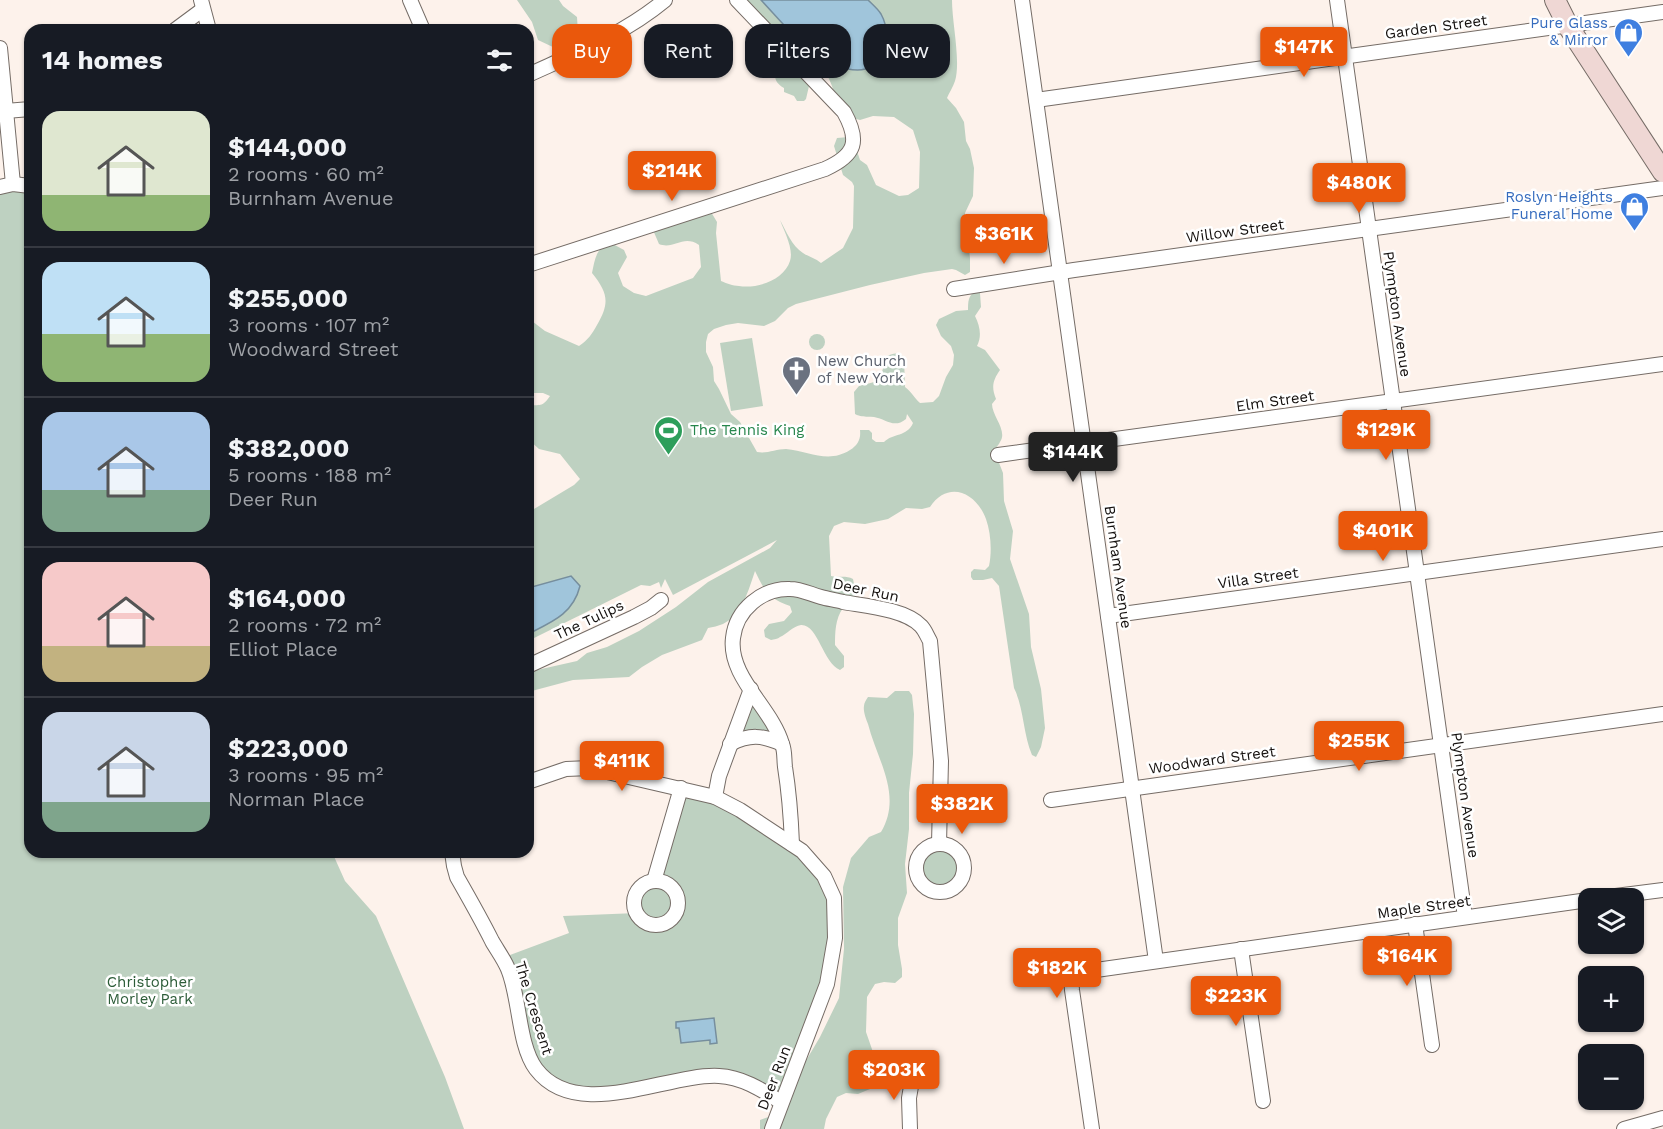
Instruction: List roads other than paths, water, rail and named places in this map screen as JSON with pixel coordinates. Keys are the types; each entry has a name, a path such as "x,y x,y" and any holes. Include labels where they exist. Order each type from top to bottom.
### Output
{"main road":[{"path":"1555,0 1568,26 1663,172"}],"street":[{"path":"410,0 420,24"},
{"path":"534,72 614,35 665,0"},
{"path":"534,263 825,169 848,155 853,146 853,131 844,112 737,0"},
{"name":"Burnham Avenue","path":"1022,0 1156,961"},
{"name":"Plympton Avenue","path":"1337,0 1465,917"},
{"path":"181,24 202,5 207,24"},
{"name":"Garden Street","path":"1036,100 1663,12"},
{"path":"0,48 6,111 6,186 24,186"},
{"path":"6,111 24,110"},
{"name":"Willow Street","path":"954,289 1060,272 1663,188"},
{"name":"Elm Street","path":"998,455 1663,364"},
{"name":"Villa Street","path":"1108,616 1663,539"},
{"name":"Deer Run","path":"792,844 790,799 782,744 768,715 736,665 733,653 734,631 742,612 752,602 772,591 790,589 903,614 920,624 926,631 930,641 941,761 939,844"},
{"name":"The Tulips","path":"534,663 634,617 661,600"},
{"path":"534,780 566,769 590,768 715,797 719,776 751,689"},
{"name":"Woodward Street","path":"1051,800 1663,714"},
{"path":"730,744 743,738 760,736 782,744"},
{"path":"654,881 681,788"},
{"name":"Deer Run","path":"715,797 740,810 792,844 810,859 824,876 834,898 835,938 827,984 772,1129"},
{"name":"The Crescent","path":"453,858 457,877 508,970 528,1054 536,1069 555,1086 579,1093 603,1093 636,1090 705,1076 721,1076 737,1079 782,1101"},
{"path":"1644,892 1663,890"},
{"name":"Maple Street","path":"1092,1129 1071,979 1078,971 1578,901"},
{"path":"1414,924 1431,1044"},
{"path":"1241,949 1263,1101"},
{"path":"910,1129 909,1098 913,1075"},
{"path":"1624,1129 1663,1118"}],"water":[{"path":"761,0 868,0 880,12 885,24 863,24 863,70 853,70 851,70 851,24 783,24"},
{"path":"571,576 580,586 577,596 567,610 534,631 534,586"},
{"path":"714,1018 717,1043 710,1044 710,1040 681,1043 676,1022"}],"place":[{"name":"Pure Glass & Mirror","path":"1629,58"},
{"name":"Roslyn Heights Funeral Home","path":"1634,232"},
{"name":"New Church of New York","path":"796,396"},
{"name":"The Tennis King","path":"669,456"}],"park label":[{"name":"Christopher Morley Park","path":"150,990"}]}
